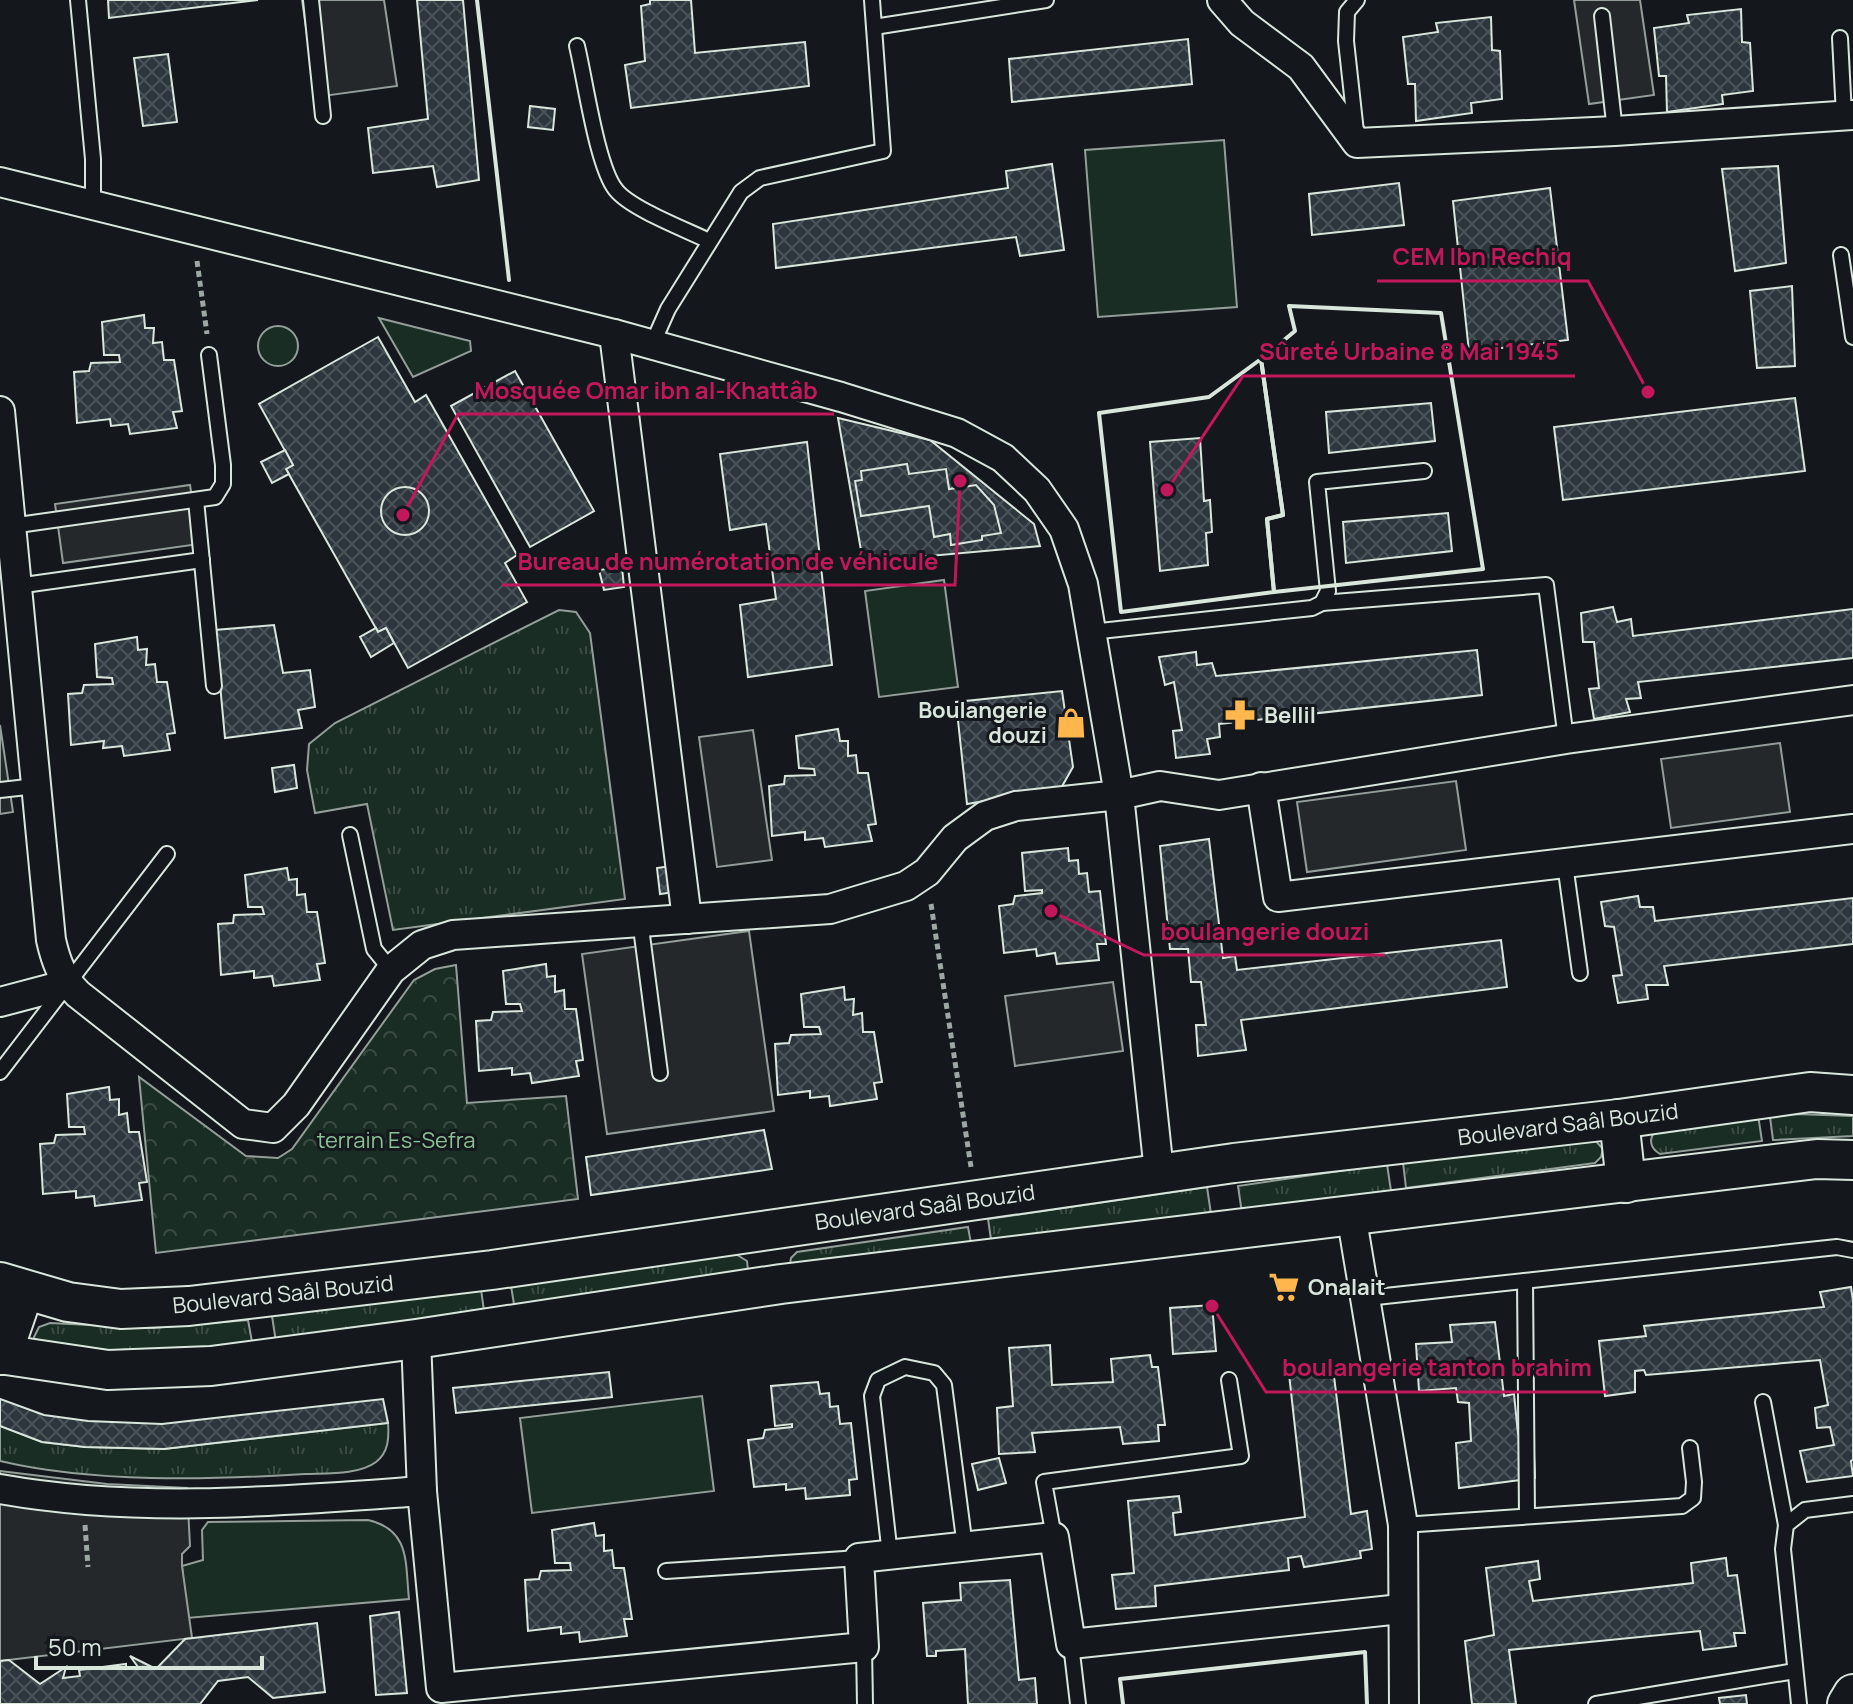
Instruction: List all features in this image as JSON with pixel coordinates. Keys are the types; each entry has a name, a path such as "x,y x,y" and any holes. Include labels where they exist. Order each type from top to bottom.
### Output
{"main road":[{"name":"Boulevard Saâl Bouzid","path":"12,1286 68,1302 121,1309 189,1306 492,1270 1159,1172 1619,1119 1810,1092 1853,1095"},
{"path":"1619,1119 1626,1183"},
{"path":"12,1286 1,1354 108,1370 211,1366 416,1339 781,1284 1817,1159 1853,1160"},
{"path":"772,1229 781,1284"},
{"path":"1847,1704 1853,1694"}],"street":[{"path":"1222,0 1242,23 1301,67 1357,143 1615,131 1848,115"},
{"path":"0,182 614,334 841,397 957,433 1003,458 1037,490 1064,529 1083,584 1119,795 1159,1172"},
{"path":"614,334 687,919"},
{"path":"0,411 51,940 58,967 68,984 243,1124 273,1128 296,1105 391,970 422,945 453,935 830,909 906,886 927,872 955,838 985,816 1016,806 1119,795 1160,786 1219,795 1566,739 1853,700"},
{"path":"1261,787 1278,897 1853,829"},
{"path":"0,1002 68,984"},
{"path":"1351,1214 1403,1525 1401,1609 1404,1704"},
{"path":"416,1339 422,1491 442,1696 864,1647 859,1558 1054,1537 1071,1644 1401,1609"},
{"path":"0,1489 84,1500 206,1503 422,1491"}],"lane":[{"path":"78,0 93,159 93,204"},
{"path":"311,0 323,116"},
{"path":"652,345 668,309 741,192 760,178 883,151 872,0"},
{"path":"874,27 1046,0"},
{"path":"1357,0 1347,12 1346,41 1357,143"},
{"path":"1602,16 1615,131"},
{"path":"1840,38 1848,115"},
{"path":"577,46 603,162 616,190 633,204 709,241"},
{"path":"1841,255 1853,337"},
{"path":"11,526 215,497 223,484 223,465 209,355"},
{"path":"1322,603 1328,591 1317,482 1424,471"},
{"path":"196,500 214,686"},
{"path":"17,586 202,560"},
{"path":"1091,632 1312,608 1322,603 1546,585 1566,739"},
{"path":"0,790 36,786"},
{"path":"350,835 374,949 391,970"},
{"path":"0,1072 167,854"},
{"path":"1565,864 1580,973"},
{"path":"640,920 660,1073"},
{"path":"1367,1298 1837,1247 1853,1250"},
{"path":"1525,1281 1527,1516"},
{"path":"890,1555 872,1396 878,1380 905,1367 934,1373 944,1385 965,1547"},
{"path":"1054,1537 1044,1482 1241,1456 1229,1380"},
{"path":"1763,1402 1786,1525 1783,1549 1799,1704"},
{"path":"1403,1525 1682,1506 1693,1498 1690,1448"},
{"path":"1786,1525 1805,1510 1853,1504"},
{"path":"666,1571 859,1558"},
{"path":"1071,1644 1078,1704"},
{"path":"864,1647 865,1704"},
{"path":"1596,1704 1795,1671"}],"path":[{"path":"193,229 209,355"},
{"path":"927,872 976,1200"},
{"path":"84,1500 88,1567"}],"green space":[{"path":"1224,140 1237,307 1098,317 1085,150"},
{"path":"379,318 470,341 471,351 413,377"},
{"path":"278,326 292,332 298,346 292,360 278,366 264,360 258,346 264,332"},
{"path":"944,580 958,687 879,697 865,591"},
{"path":"559,610 576,612 590,633 625,899 393,930 367,804 315,813 307,770 309,744 335,723"},
{"name":"terrain Es-Sefra","path":"456,965 467,1103 566,1096 578,1199 156,1253 139,1077 246,1156 278,1158 292,1149 414,980 435,969"},
{"path":"1795,1114 1853,1116 1853,1136 1773,1140 1770,1117"},
{"path":"1758,1115 1762,1141 1660,1154 1651,1143 1656,1130"},
{"path":"1594,1139 1603,1149 1595,1163 1406,1188 1403,1162"},
{"path":"1387,1164 1391,1191 1242,1213 1238,1186"},
{"path":"1207,1187 1211,1214 992,1246 988,1219"},
{"path":"968,1227 972,1249 790,1264 797,1252"},
{"path":"734,1253 747,1261 748,1270 515,1310 511,1286"},
{"path":"481,1289 484,1311 276,1342 272,1316"},
{"path":"248,1320 253,1347 151,1358 35,1342 34,1337 39,1327 50,1323 152,1328"},
{"path":"702,1396 714,1491 532,1513 520,1418"},
{"path":"388,1423 384,1454 369,1466 342,1472 230,1478 151,1478 73,1473 0,1461 0,1426 42,1442 85,1447 164,1449"},
{"path":"368,1520 382,1525 399,1540 406,1561 409,1599 187,1618 182,1566 203,1560 202,1530 208,1522"}],"shaded area":[{"path":"302,0 384,0 397,86 316,97"},
{"path":"1574,0 1640,0 1654,95 1589,104"},
{"path":"190,485 199,544 63,563 55,504"},
{"path":"0,725 13,812 0,814"},
{"path":"753,730 772,860 717,867 699,737"},
{"path":"1780,743 1790,812 1671,828 1661,759"},
{"path":"1456,781 1466,850 1307,872 1297,802"},
{"path":"749,931 774,1111 607,1134 582,954"},
{"path":"1113,982 1123,1051 1015,1066 1005,996"},
{"path":"0,1471 107,1484 187,1488 190,1546 182,1554 182,1566 192,1638 0,1661"}],"building":[{"path":"108,0 258,0 109,18"},
{"path":"417,0 463,0 479,180 437,187 433,166 373,173 368,128 428,119"},
{"path":"650,0 691,0 695,53 805,42 809,86 631,108 625,65 645,61 641,6 650,4"},
{"path":"1741,9 1742,42 1750,43 1753,91 1722,95 1723,104 1667,112 1666,76 1659,76 1654,28 1689,23 1687,15"},
{"path":"1491,17 1492,50 1500,51 1502,99 1471,103 1472,113 1416,121 1415,84 1408,84 1403,37 1438,32 1436,23"},
{"path":"1188,39 1192,84 1012,102 1009,59"},
{"path":"168,54 177,122 143,126 134,58"},
{"path":"530,106 555,109 553,130 528,127"},
{"path":"1052,164 1064,250 1020,256 1016,237 776,268 773,224 1008,188 1006,171"},
{"path":"1778,166 1786,263 1735,271 1722,169"},
{"path":"1399,183 1404,225 1312,235 1309,194"},
{"path":"1550,188 1568,340 1469,352 1453,201"},
{"path":"1792,286 1795,366 1757,368 1750,291"},
{"path":"144,315 145,328 154,328 153,343 162,342 164,360 174,360 182,411 173,412 177,428 130,434 128,424 111,426 110,419 77,423 74,372 89,371 91,363 120,362 119,355 104,355 102,322"},
{"path":"378,337 415,402 426,395 517,555 505,563 527,602 408,668 386,628 378,632 286,469 293,465 259,404"},
{"path":"515,371 594,511 530,547 451,406"},
{"path":"1795,398 1805,471 1563,500 1554,427"},
{"path":"1431,403 1435,441 1329,453 1326,412"},
{"path":"838,418 930,440 1034,524 1040,546 863,562"},
{"path":"1200,438 1204,501 1210,500 1212,532 1206,533 1208,565 1160,571 1150,442"},
{"path":"807,442 832,665 748,677 740,605 776,599 766,524 730,530 720,454"},
{"path":"285,450 293,465 286,469 289,474 272,483 261,462"},
{"path":"907,464 909,474 946,469 949,489 976,485 994,505 1001,533 951,545 950,534 934,537 929,506 861,516 855,481 862,480 861,471"},
{"path":"405,487 422,494 429,511 422,528 405,535 388,528 381,511 388,494"},
{"path":"1448,513 1452,551 1346,563 1343,522"},
{"path":"622,567 624,587 604,590 599,570"},
{"path":"1613,607 1617,622 1631,619 1633,636 1853,609 1853,658 1638,682 1641,698 1626,699 1630,712 1594,719 1589,689 1599,688 1594,642 1583,642 1581,613"},
{"path":"274,625 283,673 310,670 315,707 298,710 302,728 225,738 215,630"},
{"path":"376,628 378,632 386,628 394,643 371,657 360,637"},
{"path":"137,637 138,650 147,649 146,665 155,664 157,682 167,682 175,733 167,734 170,750 124,756 122,746 103,748 104,741 71,745 68,694 82,693 84,685 113,684 112,678 97,677 95,644"},
{"path":"1477,650 1482,695 1219,724 1220,737 1207,739 1210,754 1176,758 1173,731 1182,730 1174,682 1165,685 1159,657 1196,652 1197,665 1212,663 1216,676"},
{"path":"1062,691 1073,767 1061,788 967,804 956,702"},
{"path":"838,729 840,741 848,741 848,756 856,755 858,773 868,773 876,824 868,825 872,841 825,847 823,838 805,840 805,832 772,836 769,786 784,784 785,776 815,775 814,769 799,768 796,736"},
{"path":"294,765 297,788 275,792 272,768"},
{"path":"1209,839 1223,958 1235,956 1237,970 1501,940 1507,987 1241,1020 1246,1050 1198,1056 1196,1025 1206,1025 1201,982 1191,982 1188,949 1170,949 1160,846"},
{"path":"1068,848 1069,861 1078,860 1079,874 1087,873 1089,892 1100,891 1106,944 1097,944 1099,960 1057,964 1055,953 1037,956 1036,949 1004,953 999,906 1013,904 1015,896 1042,893 1042,890 1025,891 1022,853"},
{"path":"678,865 682,891 660,894 657,868"},
{"path":"287,868 289,880 297,879 297,895 305,894 307,912 317,912 325,963 317,964 320,980 274,986 272,976 254,978 254,971 221,975 218,924 233,923 234,915 264,914 262,907 248,907 245,875"},
{"path":"1638,896 1640,907 1653,907 1655,921 1853,898 1853,944 1664,966 1668,985 1646,985 1648,999 1618,1003 1613,976 1622,975 1614,927 1605,926 1601,902"},
{"path":"546,964 547,977 555,976 555,992 564,990 565,1009 576,1009 583,1060 576,1061 579,1076 532,1083 530,1073 512,1075 512,1068 479,1071 476,1021 491,1020 493,1012 522,1011 520,1004 506,1004 503,971"},
{"path":"844,987 845,1000 854,999 853,1015 862,1013 863,1032 874,1032 882,1082 874,1083 877,1099 830,1106 829,1096 810,1098 810,1091 778,1095 775,1044 789,1043 791,1035 821,1034 819,1027 804,1027 801,994"},
{"path":"109,1087 110,1100 119,1099 119,1115 127,1113 129,1132 139,1132 147,1182 139,1183 142,1200 95,1206 94,1196 76,1198 76,1191 43,1194 40,1144 54,1143 56,1135 85,1134 84,1127 69,1127 67,1094"},
{"path":"764,1130 772,1169 591,1195 586,1157"},
{"path":"1851,1287 1853,1476 1807,1482 1800,1451 1834,1445 1830,1427 1817,1428 1815,1408 1828,1405 1820,1360 1646,1375 1644,1370 1635,1371 1635,1392 1605,1396 1599,1341 1646,1336 1644,1326 1824,1307 1820,1292"},
{"path":"1212,1305 1216,1351 1173,1354 1170,1308"},
{"path":"1495,1322 1504,1396 1514,1394 1518,1434 1533,1433 1535,1478 1459,1488 1456,1443 1471,1441 1469,1403 1458,1402 1456,1388 1419,1391 1416,1344 1452,1342 1450,1325"},
{"path":"1050,1345 1052,1385 1113,1382 1111,1359 1150,1355 1152,1367 1158,1367 1165,1425 1158,1425 1159,1441 1123,1444 1120,1427 1032,1433 1035,1452 999,1454 997,1408 1013,1406 1009,1348"},
{"path":"1333,1368 1351,1514 1367,1511 1372,1549 1360,1551 1361,1558 1304,1567 1301,1556 1288,1558 1289,1570 1155,1586 1156,1606 1116,1609 1112,1575 1134,1573 1128,1501 1179,1496 1181,1512 1173,1513 1175,1535 1305,1517 1289,1374"},
{"path":"609,1372 612,1397 456,1413 453,1388"},
{"path":"818,1382 820,1394 829,1393 830,1407 838,1406 840,1424 851,1423 857,1479 849,1480 850,1495 806,1499 805,1488 786,1490 786,1484 754,1487 748,1440 763,1438 765,1430 792,1427 792,1424 775,1426 771,1386"},
{"path":"0,1399 44,1415 88,1421 162,1424 383,1399 388,1423 164,1449 85,1447 42,1442 0,1426"},
{"path":"999,1458 1006,1483 978,1490 972,1464"},
{"path":"594,1523 596,1536 604,1535 604,1551 612,1550 614,1568 624,1568 632,1619 624,1619 627,1636 580,1642 579,1632 561,1634 561,1627 528,1631 525,1580 539,1579 541,1571 571,1570 570,1563 555,1563 552,1530"},
{"path":"1726,1558 1728,1576 1737,1575 1745,1633 1734,1633 1736,1646 1703,1650 1700,1631 1509,1650 1516,1704 1472,1704 1465,1641 1494,1635 1486,1568 1538,1561 1540,1579 1529,1581 1533,1601 1693,1583 1691,1563"},
{"path":"1010,1580 1019,1680 1035,1678 1037,1704 968,1704 965,1649 936,1651 936,1656 927,1656 923,1603 961,1600 960,1583"},
{"path":"399,1612 407,1693 376,1695 370,1616"},
{"path":"317,1623 325,1692 273,1698 248,1677 218,1681 200,1704 0,1704 0,1661 9,1660 40,1684 66,1667 63,1678 80,1676 79,1670 126,1664 126,1669 138,1667 130,1656 156,1669 185,1639"},
{"path":"1746,1695 1747,1704 1720,1704 1719,1698"}],"wall":[{"path":"477,0 509,280"},
{"path":"1289,306 1441,313 1483,569 1274,592 1267,519 1283,515 1261,359 1295,331 1289,306"},
{"path":"1261,359 1283,515 1267,519 1274,592 1121,612 1099,413 1209,397 1261,359"},
{"path":"1123,1704 1120,1679 1365,1652 1367,1704"}],"place":[{"name":"CEM Ibn Rechiq","path":"1648,392"},
{"name":"Bureau de numérotation de véhicule","path":"960,481"},
{"name":"Sûreté Urbaine 8 Mai 1945","path":"1167,490"},
{"name":"Mosquée Omar ibn al-Khattâb","path":"403,515"},
{"name":"Bellil","path":"1240,715"},
{"name":"Boulangerie douzi","path":"1071,723"},
{"name":"boulangerie douzi","path":"1051,911"},
{"name":"Onalait","path":"1284,1287"},
{"name":"boulangerie tanton brahim","path":"1212,1306"}]}
